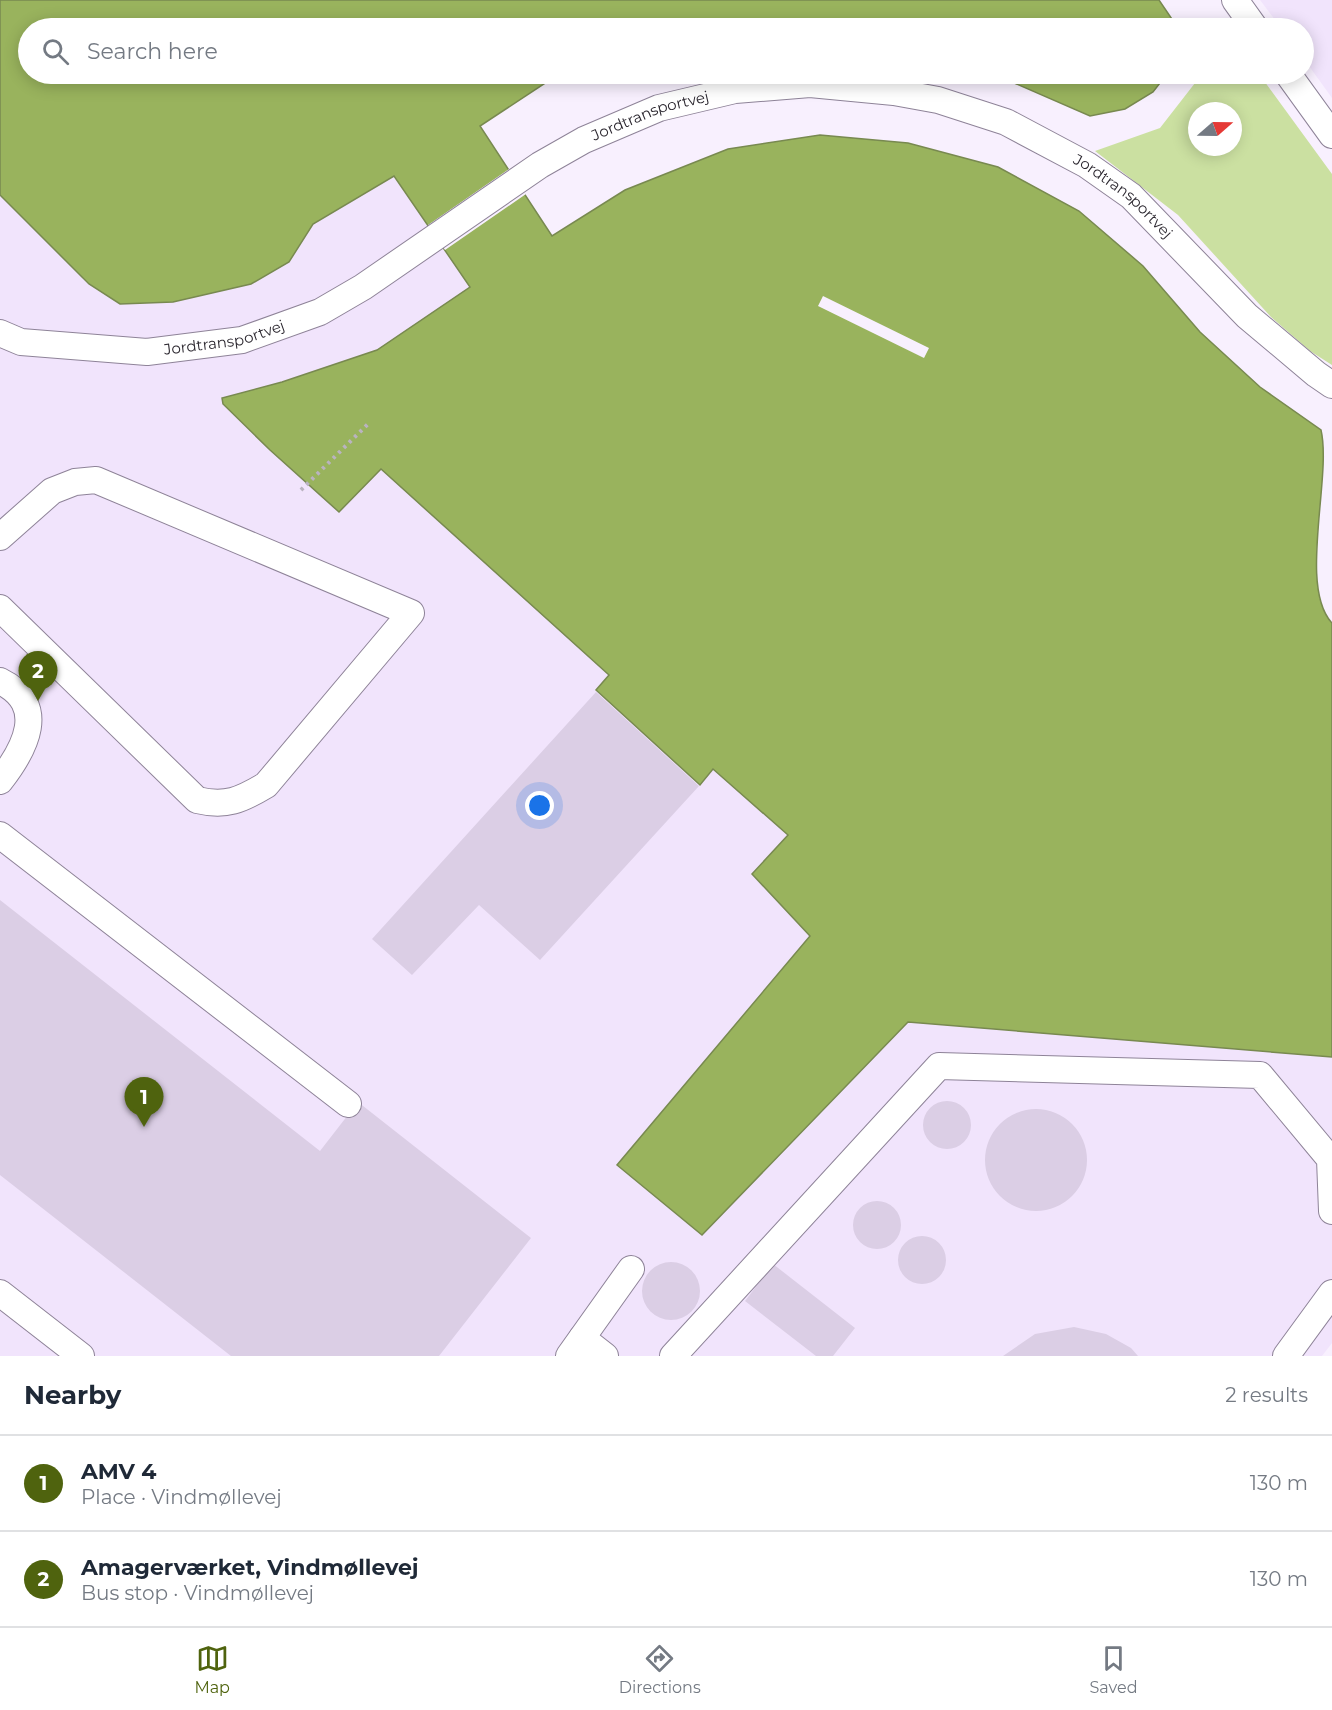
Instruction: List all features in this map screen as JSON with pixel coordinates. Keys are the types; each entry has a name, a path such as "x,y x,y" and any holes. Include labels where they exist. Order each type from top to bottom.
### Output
{"street":[{"path":"1235,0 1248,18"},
{"name":"Jordtransportvej","path":"0,333 21,342 147,352 242,340 320,312 363,287 540,165 584,140 659,108 735,90 810,84 894,92 938,100 1006,122 1087,165 1131,196 1247,316 1332,385"},
{"path":"1295,84 1332,135"},
{"path":"0,537 52,491 75,482 96,480 411,613 266,785 229,803 213,804 197,800 0,608"},
{"path":"0,681 14,688 24,702 29,731 13,764 0,781"},
{"path":"0,835 348,1104"},
{"path":"673,1356 939,1066 1260,1075 1330,1159 1332,1211"},
{"path":"605,1356 575,1347 631,1269"},
{"path":"0,1293 81,1356"},
{"path":"1286,1356 1332,1293"}],"path":[{"path":"302,490 368,424"}],"shaded area":[{"path":"0,0 1159,0 1171,18 18,18 18,84 544,84 480,126 552,236 625,190 728,149 820,135 908,143 998,167 1079,211 1143,266 1200,332 1260,387 1321,430 1323,475 1316,559 1317,584 1322,606 1332,623 1332,1057 908,1022 702,1235 617,1165 810,936 752,874 788,835 713,769 700,785 596,690 609,675 381,469 339,512 223,404 222,398 282,382 377,350 470,287 394,176 313,224 289,262 251,284 173,302 120,304 89,284 0,195"},
{"path":"1260,0 1332,0 1332,98 1314,73 1314,18 1274,18"},
{"path":"1017,84 1159,84 1153,92 1125,109 1090,116"},
{"path":"1194,84 1266,84 1332,174 1332,365 1310,351 1271,317 1178,215 1095,151 1160,128"},
{"path":"393,176 471,287 377,350 282,382 222,398 381,469 609,675 596,690 699,785 713,768 789,835 752,874 811,935 618,1165 702,1234 908,1022 1332,1057 1332,1343 1322,1356 0,1356 0,195 89,284 120,304 173,302 251,284 289,262 313,224"}],"pier":[{"path":"509,169 526,194 445,250 428,225"},
{"path":"823,296 929,348 924,358 818,306"}],"building":[{"path":"596,692 699,786 540,960 479,905 412,975 372,939"},
{"path":"0,900 320,1151 358,1102 531,1238 439,1356 231,1356 0,1175"},
{"path":"942,1101 952,1101 964,1108 971,1120 971,1130 964,1142 952,1149 942,1149 927,1138 923,1130 923,1120 934,1105"},
{"path":"1036,1109 1055,1113 1072,1124 1083,1141 1087,1160 1083,1179 1072,1196 1055,1207 1036,1211 1017,1207 1000,1196 989,1179 985,1160 989,1141 1000,1124 1017,1113"},
{"path":"872,1201 882,1201 894,1208 901,1220 901,1230 894,1242 882,1249 872,1249 857,1238 853,1230 853,1220 864,1205"},
{"path":"917,1236 927,1236 939,1243 946,1255 946,1265 939,1277 927,1284 917,1284 902,1273 898,1265 898,1255 909,1240"},
{"path":"665,1262 677,1262 692,1270 700,1285 700,1297 692,1312 677,1320 665,1320 650,1312 642,1297 642,1285 650,1270"},
{"path":"773,1264 855,1328 833,1356 816,1356 745,1301"},
{"path":"1074,1327 1106,1334 1131,1348 1138,1356 1003,1356 1035,1334"}],"place":[{"name":"Amagerværket, Vindmøllevej","path":"38,701"},
{"name":"AMV 4","path":"144,1127"}]}
